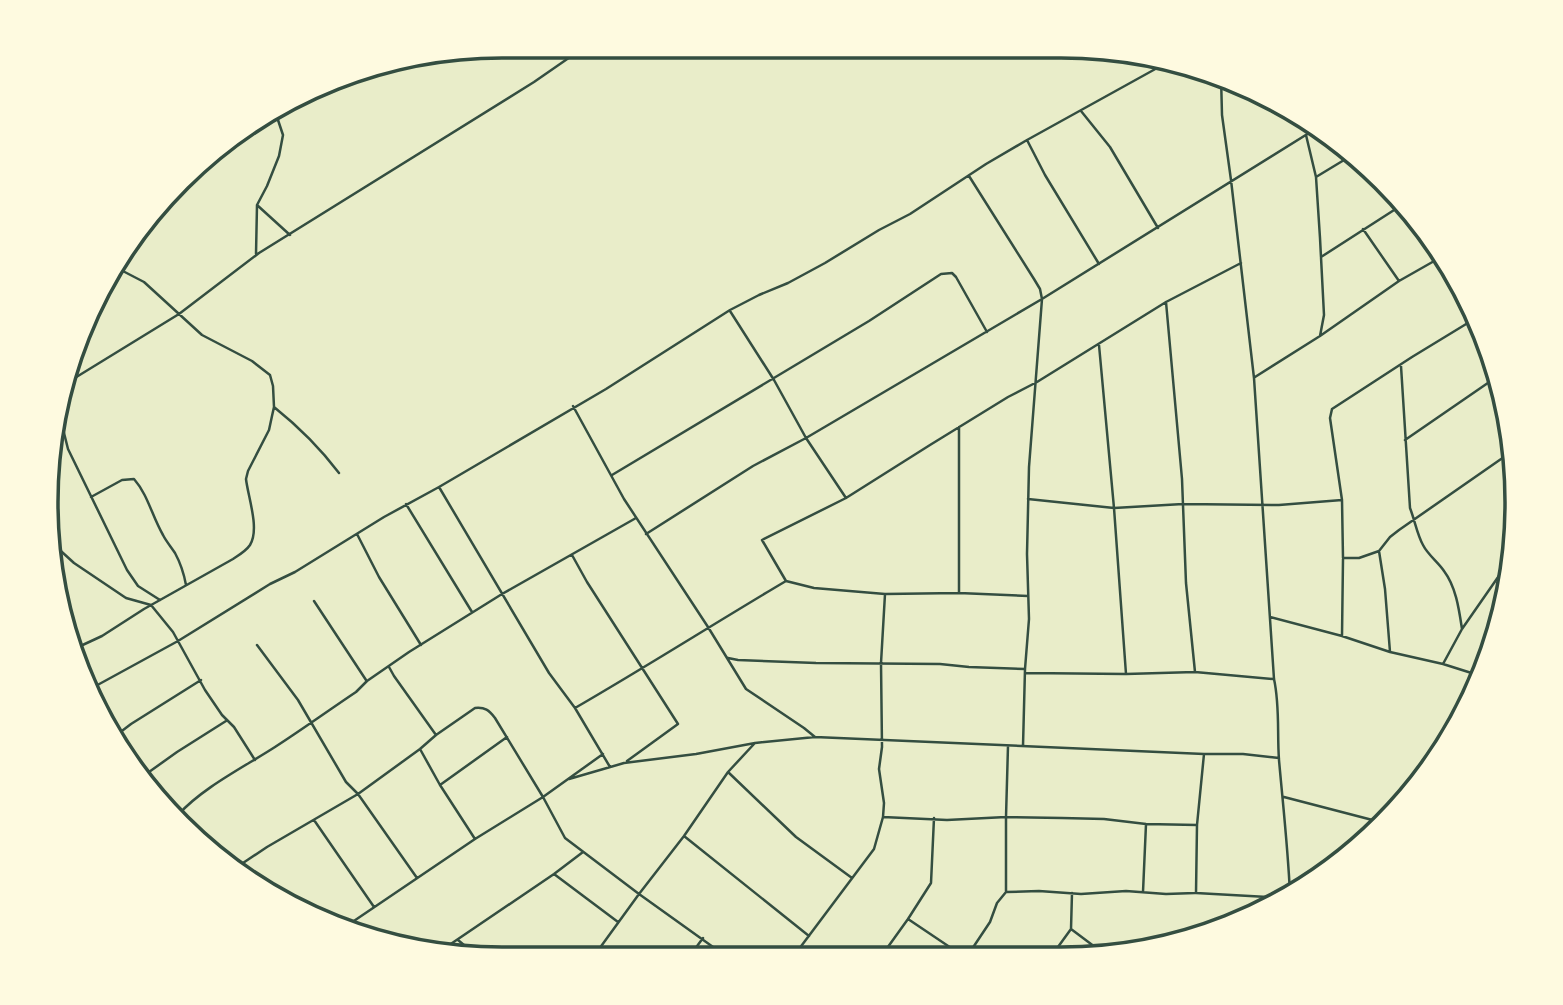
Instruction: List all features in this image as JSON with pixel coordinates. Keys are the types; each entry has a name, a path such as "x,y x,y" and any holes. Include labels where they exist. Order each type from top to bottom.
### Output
{"street":[{"path":"76,377 179,314 256,255 569,58"},
{"path":"98,685 178,641 258,591 295,572 606,388 730,310 825,263 1027,141 1156,68"},
{"path":"1221,88 1222,116 1254,378 1290,884"},
{"path":"1080,110 1110,147 1158,228"},
{"path":"256,255 257,205 279,156 283,135 278,119"},
{"path":"646,534 753,466 806,438 1100,264 1306,134 1316,177 1324,316 1320,337"},
{"path":"1027,141 1100,264"},
{"path":"1316,177 1344,160"},
{"path":"969,176 1034,279 1042,299 1028,499 1029,619 1023,746"},
{"path":"257,205 290,235"},
{"path":"1321,257 1395,209"},
{"path":"1363,229 1399,281"},
{"path":"1254,378 1320,337 1399,281 1434,261"},
{"path":"786,581 762,540 846,498 1166,302 1241,263"},
{"path":"81,645 233,559 251,544 254,530 246,479 269,430 274,407 270,375 252,361 202,335 144,282 123,271"},
{"path":"612,475 774,380 941,274 952,273 956,277 987,332"},
{"path":"1166,302 1182,479 1186,583 1195,672"},
{"path":"730,310 806,438 846,498"},
{"path":"1342,636 1342,500 1330,418 1332,409 1467,324"},
{"path":"1099,344 1126,674"},
{"path":"1401,365 1410,508 1423,547 1451,582 1462,629"},
{"path":"1405,440 1489,383"},
{"path":"573,406 624,499 746,690 815,737"},
{"path":"274,407 321,449 339,473"},
{"path":"959,593 960,427"},
{"path":"64,432 68,449 135,582 160,600"},
{"path":"1343,558 1359,558 1379,551 1390,537 1502,458"},
{"path":"91,497 122,480 134,479 174,552 187,585"},
{"path":"439,487 549,673 575,708 610,766"},
{"path":"1028,499 1114,508 1183,503 1262,505 1342,500"},
{"path":"406,504 473,613"},
{"path":"182,811 199,796 312,722 421,645 502,594 636,518"},
{"path":"357,534 379,577 421,645"},
{"path":"61,551 74,563 127,598 150,606 173,632 222,715 234,727 255,760"},
{"path":"1379,551 1390,652"},
{"path":"572,555 678,724 624,764"},
{"path":"1443,664 1462,629 1499,577"},
{"path":"575,708 786,581 814,588 885,594 1028,596"},
{"path":"801,947 874,849 883,817 884,803 879,769 885,594"},
{"path":"314,601 367,681"},
{"path":"1270,617 1471,673"},
{"path":"257,645 298,700 345,782 358,793 417,878"},
{"path":"727,658 1126,674 1195,672 1274,679"},
{"path":"389,667 436,735"},
{"path":"121,732 201,680"},
{"path":"243,863 358,793 436,735 475,708 481,707 491,713 507,737 565,838 714,947"},
{"path":"149,772 228,720"},
{"path":"440,785 507,737"},
{"path":"569,779 610,766 755,743 815,737 1244,754 1279,758"},
{"path":"600,947 728,772 755,743"},
{"path":"973,947 1006,891 1009,746"},
{"path":"420,749 475,839"},
{"path":"353,921 543,797 603,754"},
{"path":"1196,893 1197,825 1204,754"},
{"path":"728,772 796,837 852,878"},
{"path":"1284,797 1372,820"},
{"path":"883,817 947,820 1006,817 1104,819 1146,824 1197,825"},
{"path":"888,947 931,883 934,818"},
{"path":"313,820 374,906"},
{"path":"1143,892 1146,824"},
{"path":"684,835 809,936"},
{"path":"450,944 583,852"},
{"path":"554,874 618,922"},
{"path":"1006,891 1126,891 1265,897"},
{"path":"1057,947 1071,929 1072,893"},
{"path":"908,919 950,947"},
{"path":"1071,929 1093,946"},
{"path":"457,939 464,945"},
{"path":"697,947 703,939"}]}
